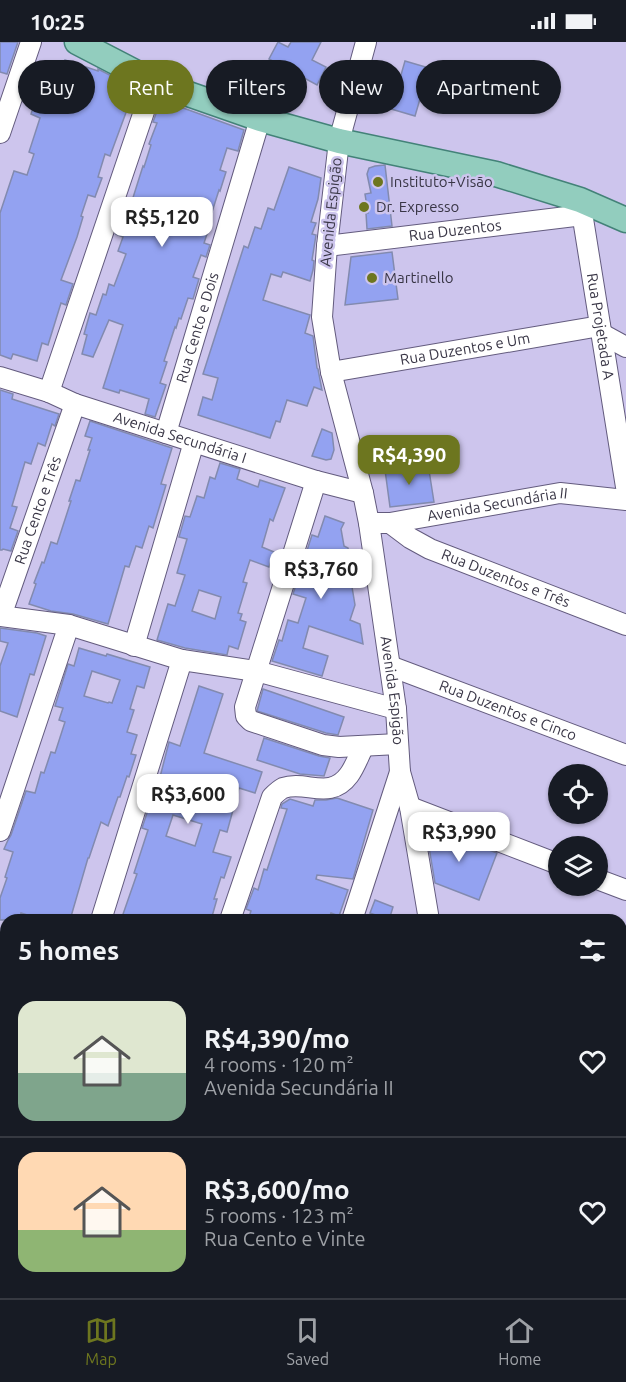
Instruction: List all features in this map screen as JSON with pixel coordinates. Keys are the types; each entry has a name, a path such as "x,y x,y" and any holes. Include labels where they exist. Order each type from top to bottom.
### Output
{"main road":[{"path":"77,42 112,60"},
{"path":"194,96 260,119 339,141 496,174 581,207 626,220"}],"street":[{"path":"0,133 31,42"},
{"name":"Avenida Espigão","path":"366,42 339,141 327,246 322,317 331,372 369,523 396,709 400,772 410,807 428,914"},
{"path":"49,393 143,114"},
{"name":"Rua Cento e Dois","path":"166,433 260,119"},
{"name":"Rua Duzentos","path":"327,246 581,207"},
{"name":"Rua Projetada A","path":"581,207 626,487"},
{"path":"601,330 626,347"},
{"name":"Rua Duzentos e Um","path":"331,372 601,330"},
{"name":"Avenida Secundária I","path":"0,377 75,404 316,481 363,493"},
{"name":"Rua Cento e Três","path":"0,616 75,404"},
{"path":"134,646 194,442"},
{"path":"316,481 245,707 246,716 251,721 323,746 398,744"},
{"name":"Avenida Secundária II","path":"369,523 390,523 560,494 626,500"},
{"name":"Rua Duzentos e Três","path":"390,523 430,549 626,625"},
{"path":"0,616 69,625 182,660 256,671 396,709"},
{"path":"0,831 69,625"},
{"path":"103,914 182,660"},
{"name":"Rua Duzentos e Cinco","path":"390,666 626,755"},
{"path":"232,914 272,797 282,788 328,789 341,784 350,775 364,746"},
{"path":"354,914 400,772"},
{"path":"410,807 548,860"},
{"path":"608,883 626,890"}],"building":[{"path":"0,42 18,42 7,74 0,72"},
{"path":"278,42 288,47 291,42 321,42 312,60 319,64 317,85 307,80 307,60 269,59"},
{"path":"405,61 416,64 415,116 404,113"},
{"path":"98,69 107,74 107,114 125,114 110,156 105,154 98,177 102,178 95,197 88,195 77,237 61,280 73,284 66,305 61,303 48,345 42,343 37,361 13,354 11,359 0,355 0,213 14,171 27,175 34,154 29,152 40,118 31,114 95,114 95,70 98,71"},
{"path":"194,112 244,130 238,151 227,148 220,170 226,172 220,191 212,212 207,210 199,232 207,234 204,243 210,245 206,257 201,255 193,277 199,279 193,299 188,298 181,319 179,318 175,327 164,361 167,362 160,383 166,385 155,417 145,414 149,399 120,390 119,393 103,388 123,325 109,320 93,357 82,354 87,335 84,334 90,313 96,315 109,284 114,286 126,254 118,251 123,237 116,234 120,222 125,223 144,167 157,123 153,122 156,114 194,114"},
{"path":"385,165 392,226 367,229 366,213 368,213 365,194 371,193 367,174 369,168"},
{"path":"289,167 321,178 311,222 316,223 312,234 316,235 312,260 314,261 313,270 310,281 283,272 281,277 271,274 263,300 310,315 305,333 313,336 322,390 314,387 307,406 287,400 280,422 276,421 270,438 198,415 203,397 212,400 218,378 203,374 244,246 248,248 255,227 261,229 268,208 274,210"},
{"name":"Martinello","path":"392,252 398,299 345,305 351,257"},
{"path":"0,390 13,394 12,399 59,414 55,426 52,424 45,446 38,443 31,464 25,462 12,506 17,507 10,528 18,531 11,551 0,550"},
{"path":"90,421 172,448 161,484 166,485 153,528 149,526 142,548 136,546 129,567 125,566 108,624 29,604 36,584 34,583 51,542 57,544 76,480 80,481 92,438 85,436"},
{"path":"322,429 332,433 334,450 331,459 312,456"},
{"path":"220,463 240,469 237,479 258,487 260,480 285,488 273,521 270,519 262,547 274,552 269,567 250,560 243,582 247,583 238,613 242,614 240,620 246,622 238,649 229,646 227,655 185,648 157,640 168,604 175,606 185,575 177,573 187,539 179,537 185,516 190,517 197,496 204,498 210,477 215,479","holes":["199,590 221,597 215,619 192,611"]},
{"path":"428,464 434,502 390,507 385,470"},
{"path":"325,516 344,523 341,529 344,546 348,548 355,605 350,620 360,624 363,644 309,626 303,648 328,656 322,676 272,661 279,640 282,641 288,620 298,623 306,598 293,594 312,535 318,537"},
{"path":"0,628 46,636 34,675 30,674 17,717 0,711 0,666 8,643 0,641"},
{"path":"79,648 150,667 144,688 137,686 130,709 134,710 127,732 137,735 131,754 136,755 108,826 101,822 72,914 0,914 0,898 13,852 4,849 26,791 35,793 41,772 44,773 51,752 55,753 65,722 59,720 63,708 55,706 68,664 74,666","holes":["92,671 120,680 112,703 84,696"]},
{"path":"199,686 223,694 204,753 262,772 255,793 239,788 227,832 220,830 213,852 231,857 224,878 221,877 214,899 217,899 213,914 123,914 137,874 134,873 148,830 142,828 149,807 153,808 163,778 160,777 169,742 180,746","holes":["173,815 202,824 195,846 166,836"]},
{"path":"263,689 344,717 338,735 257,711"},
{"path":"264,738 330,758 324,776 300,774 257,760"},
{"path":"337,798 373,810 353,879 317,875 316,879 348,890 340,914 250,914 251,911 246,909 254,888 258,890 264,869 267,870 287,809 281,808 282,804 290,799 313,806 315,800"},
{"path":"429,827 497,853 479,900 435,883 426,829"},
{"path":"375,900 393,907 391,914 370,913"}],"place":[{"name":"Instituto+Visão","path":"378,182"},
{"name":"Dr. Expresso","path":"364,207"},
{"name":"Martinello","path":"372,278"}]}
